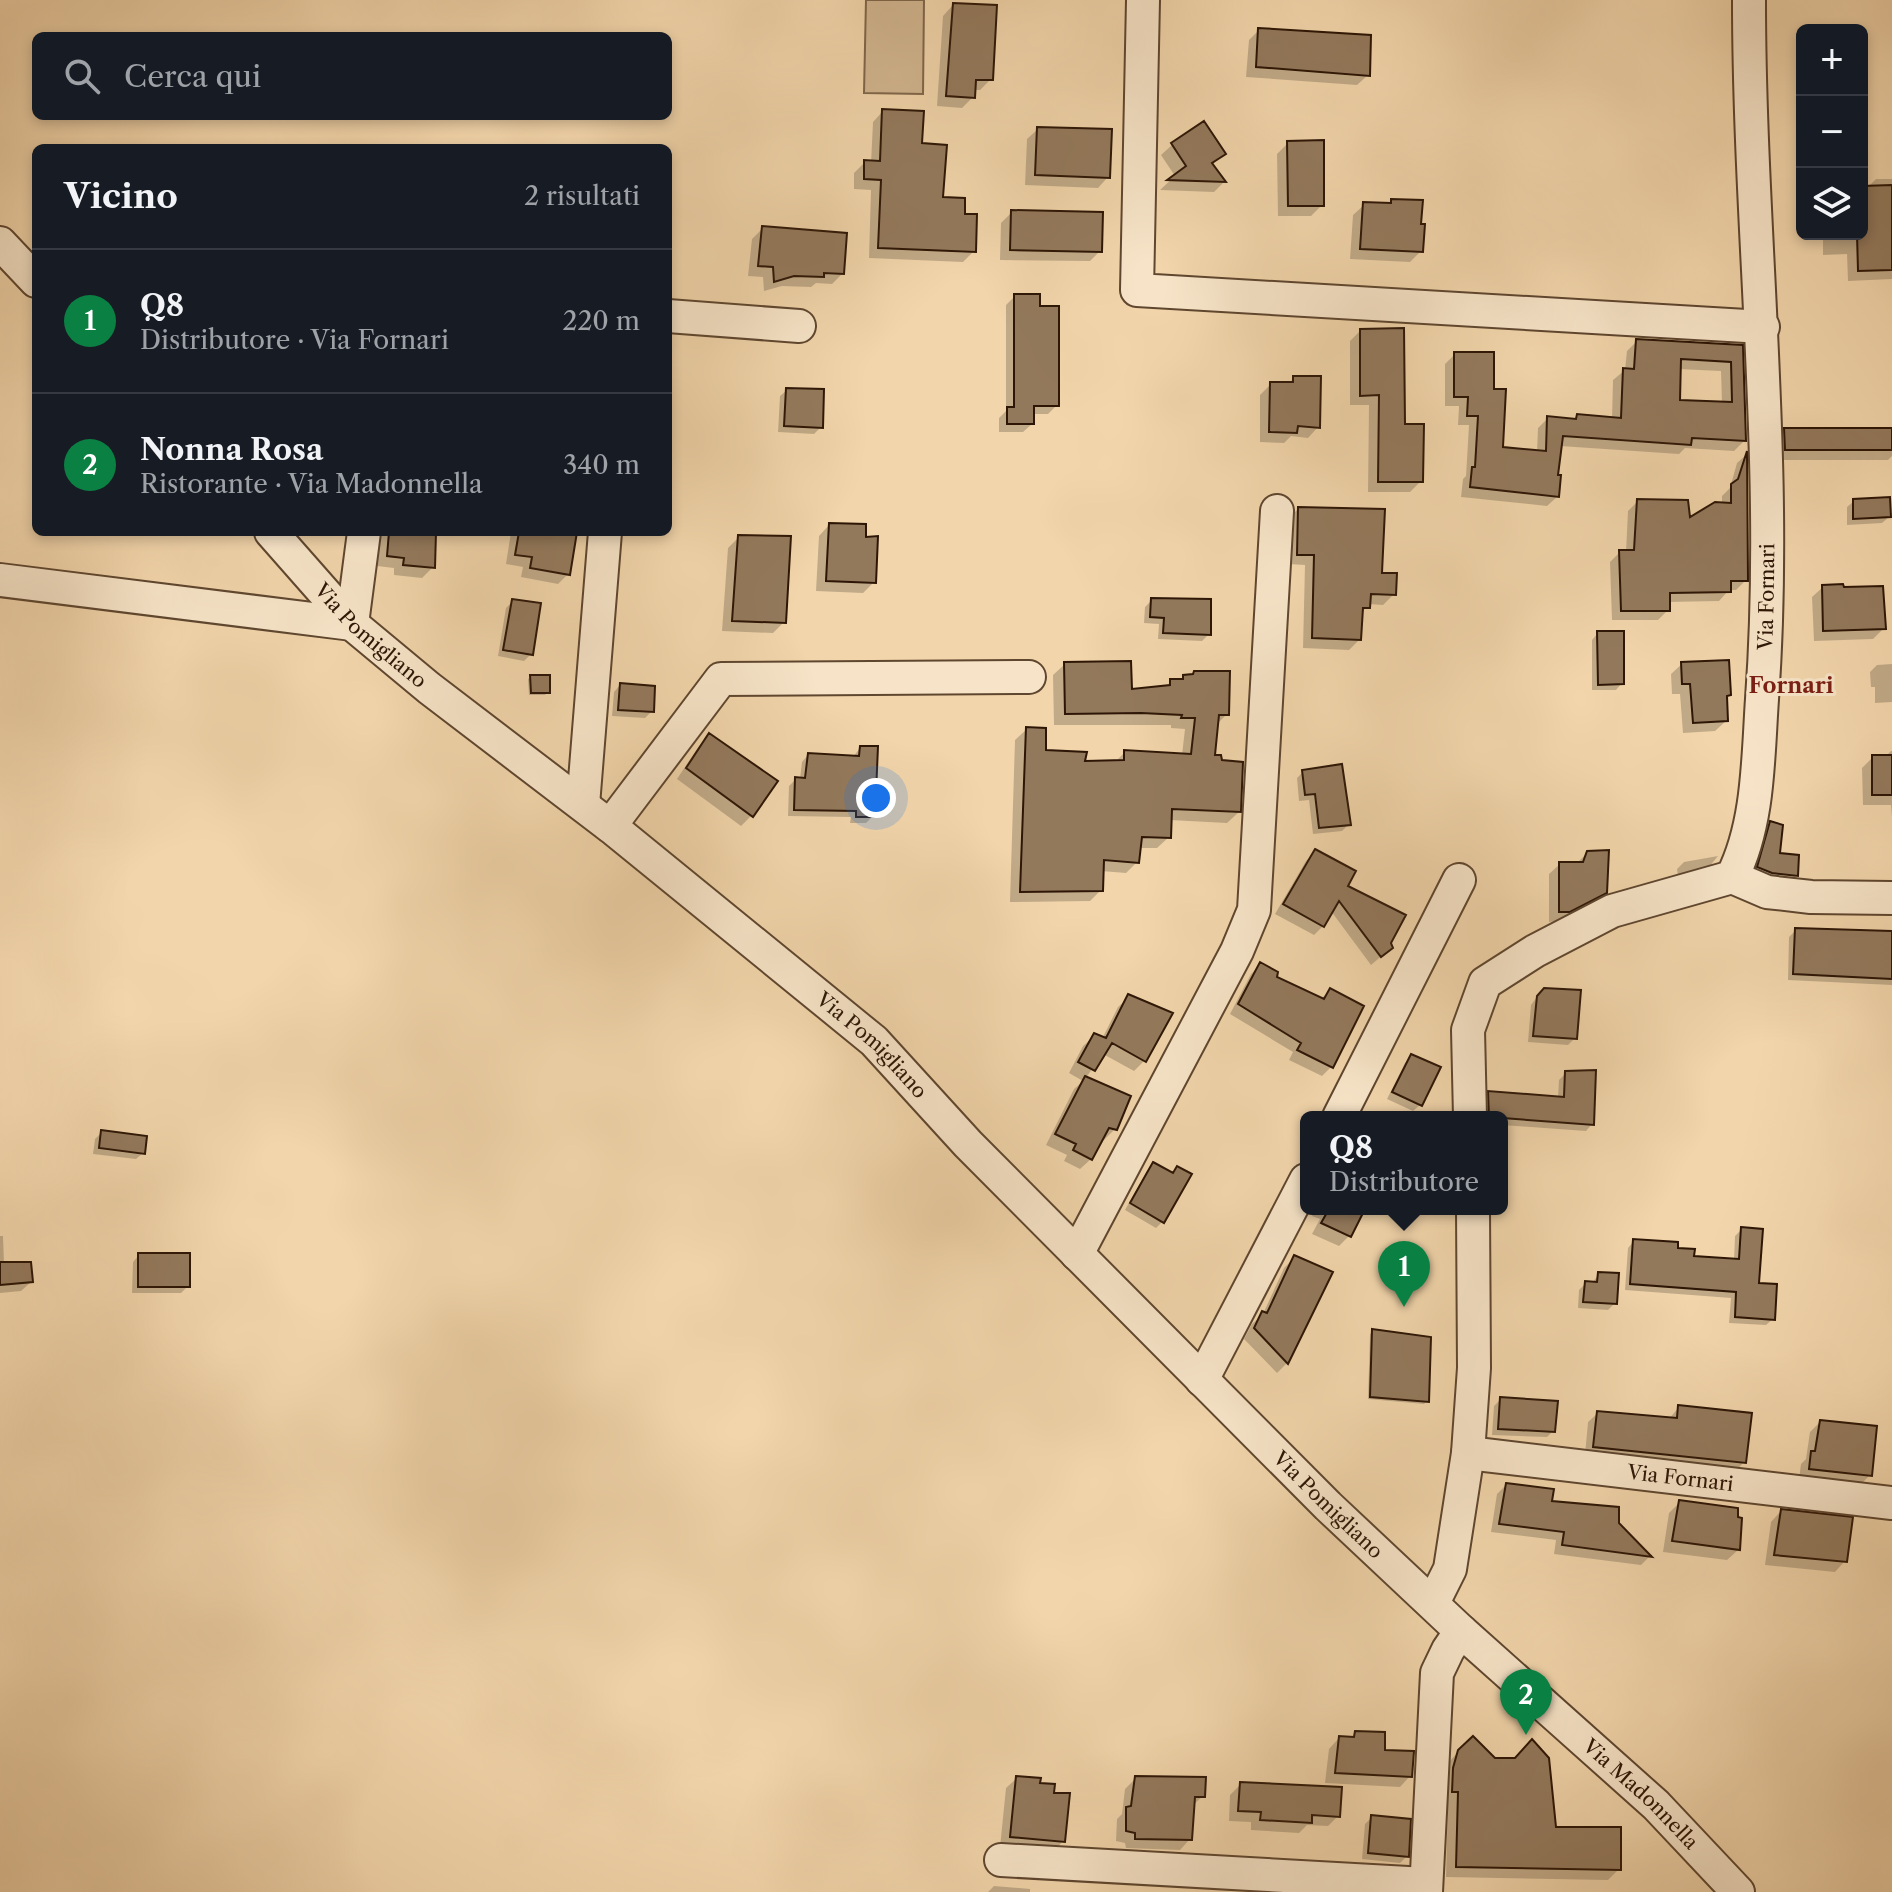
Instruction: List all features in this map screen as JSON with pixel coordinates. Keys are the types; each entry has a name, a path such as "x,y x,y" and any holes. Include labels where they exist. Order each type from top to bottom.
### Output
{"street":[{"path":"1143,0 1137,290 1763,327"},
{"name":"Via Fornari","path":"1732,877 1744,854 1757,773 1767,636 1763,327 1749,67 1749,0"},
{"path":"0,243 32,277"},
{"path":"672,316 799,326"},
{"path":"1077,1254 1237,951 1254,910 1277,511"},
{"name":"Via Pomigliano","path":"275,536 352,624 429,688 610,826 874,1041 968,1144 1202,1380 1328,1506 1433,1603"},
{"path":"0,580 352,624 363,536"},
{"path":"583,805 605,536"},
{"path":"610,826 721,679 1029,677"},
{"path":"1470,1111 1468,1030 1485,983 1535,951 1612,911 1732,877 1767,892 1796,896 1892,898"},
{"path":"1342,1111 1459,880"},
{"path":"1202,1380 1300,1192"},
{"path":"1433,1603 1450,1569 1468,1453 1474,1368 1473,1215"},
{"name":"Via Fornari","path":"1468,1453 1892,1503"},
{"name":"Via Madonnella","path":"1433,1603 1656,1805 1738,1892"},
{"path":"1001,1860 1426,1888 1437,1673 1461,1631"}],"shaded area":[{"path":"866,0 924,0 923,94 864,93"}],"building":[{"path":"953,3 997,5 993,80 976,80 975,98 946,96"},
{"path":"1258,28 1371,35 1370,76 1256,67"},
{"path":"882,109 924,111 922,143 947,145 943,197 965,198 965,214 977,214 976,252 878,248 881,180 864,179 864,160 880,161"},
{"path":"1204,121 1226,154 1212,163 1226,182 1167,180 1186,166 1171,143"},
{"path":"1037,127 1112,129 1110,178 1035,175"},
{"path":"1324,140 1324,206 1288,206 1287,141"},
{"path":"1892,185 1892,270 1858,271 1857,240 1868,240 1868,186"},
{"path":"1391,199 1423,200 1423,252 1360,249 1363,202 1391,203"},
{"path":"1011,210 1103,212 1102,252 1010,250"},
{"path":"762,226 847,233 844,274 794,276 774,282 773,267 758,266"},
{"path":"1014,294 1040,294 1040,306 1059,306 1059,406 1034,406 1034,424 1007,424 1007,407 1014,407"},
{"path":"1404,328 1405,424 1424,424 1423,482 1378,482 1379,395 1360,396 1360,329"},
{"path":"1636,339 1743,345 1746,441 1692,438 1691,445 1563,436 1558,475 1561,475 1559,497 1470,487 1472,467 1475,467 1478,416 1467,416 1468,397 1454,397 1454,352 1494,352 1494,389 1506,389 1503,447 1546,451 1547,416 1576,419 1577,414 1621,418 1623,368 1634,369","holes":["1681,359 1731,362 1732,402 1680,400"]},
{"path":"1293,376 1321,376 1320,428 1298,426 1297,433 1269,432 1270,382 1293,382"},
{"path":"786,388 824,389 823,428 784,426"},
{"path":"1784,428 1892,428 1892,450 1785,450"},
{"path":"1747,451 1748,581 1731,581 1731,592 1670,593 1670,611 1621,611 1619,550 1634,550 1637,499 1688,500 1690,517 1715,502 1731,503 1731,484 1738,479"},
{"path":"1890,497 1891,517 1853,519 1853,499"},
{"path":"1298,507 1385,509 1382,573 1397,573 1396,595 1371,594 1370,608 1363,608 1361,640 1312,638 1314,555 1297,555"},
{"path":"829,523 866,524 866,537 878,536 876,583 826,581"},
{"path":"738,535 791,536 786,623 732,621"},
{"path":"389,536 436,536 435,568 403,565 404,558 387,556"},
{"path":"518,536 576,536 570,575 530,568 532,557 515,555"},
{"path":"1843,584 1844,587 1883,586 1886,629 1823,631 1822,585"},
{"path":"1151,598 1211,599 1211,635 1163,633 1164,618 1150,617"},
{"path":"512,599 541,603 533,655 503,650"},
{"path":"1597,631 1624,631 1624,684 1598,685"},
{"path":"1729,660 1731,695 1727,696 1728,721 1693,723 1690,684 1682,684 1681,662"},
{"path":"1131,661 1132,689 1170,685 1170,679 1183,679 1183,675 1193,674 1194,671 1230,671 1229,715 1219,715 1215,755 1221,755 1222,760 1243,762 1241,812 1172,809 1171,838 1142,837 1139,863 1104,860 1103,891 1020,892 1026,727 1046,728 1046,750 1087,752 1085,761 1124,760 1124,750 1191,754 1195,718 1141,713 1065,714 1064,662"},
{"path":"530,675 550,675 550,693 531,693"},
{"path":"620,683 655,686 654,712 618,710"},
{"path":"709,733 778,781 753,817 686,768"},
{"path":"860,746 878,746 875,817 856,817 856,811 794,810 795,777 805,778 808,753 859,756"},
{"path":"1872,755 1892,755 1892,795 1872,795"},
{"path":"1342,764 1351,825 1319,828 1315,794 1305,795 1302,770"},
{"path":"1770,821 1783,825 1780,853 1799,855 1798,876 1772,873 1757,867"},
{"path":"1315,849 1356,871 1348,886 1406,915 1391,943 1393,948 1381,957 1339,901 1324,927 1283,904"},
{"path":"1609,850 1607,893 1570,912 1559,912 1559,862 1583,862 1587,851"},
{"path":"1795,928 1892,931 1892,979 1793,974"},
{"path":"1260,962 1278,972 1277,977 1324,999 1330,988 1364,1006 1333,1068 1297,1050 1301,1043 1238,1004"},
{"path":"1544,988 1581,990 1577,1039 1533,1036 1537,996"},
{"path":"1128,994 1173,1013 1146,1062 1112,1043 1095,1071 1078,1062 1094,1033 1106,1038"},
{"path":"1411,1054 1441,1067 1422,1106 1392,1092"},
{"path":"1596,1070 1594,1125 1508,1118 1508,1111 1489,1111 1488,1091 1564,1097 1565,1071"},
{"path":"1085,1076 1131,1096 1117,1130 1109,1128 1092,1160 1073,1150 1076,1144 1055,1134"},
{"path":"101,1130 147,1136 145,1154 99,1148"},
{"path":"1153,1162 1173,1173 1177,1166 1192,1174 1164,1223 1130,1203"},
{"path":"1326,1215 1362,1215 1351,1237 1321,1223"},
{"path":"1741,1227 1763,1229 1759,1283 1777,1284 1775,1320 1735,1317 1736,1292 1630,1284 1633,1239 1678,1242 1678,1248 1695,1249 1694,1256 1739,1259"},
{"path":"138,1253 190,1253 190,1287 138,1287"},
{"path":"1294,1255 1333,1272 1288,1364 1254,1328 1262,1311 1267,1313"},
{"path":"0,1262 31,1262 33,1282 0,1285"},
{"path":"1598,1272 1619,1273 1617,1304 1583,1302 1585,1281 1597,1282"},
{"path":"1372,1329 1431,1337 1429,1402 1370,1397"},
{"path":"1500,1397 1558,1401 1555,1432 1498,1429"},
{"path":"1678,1405 1752,1413 1746,1463 1593,1447 1597,1411 1677,1418"},
{"path":"1820,1420 1877,1426 1872,1476 1809,1469"},
{"path":"1506,1483 1554,1489 1552,1501 1619,1507 1619,1523 1652,1557 1562,1545 1564,1532 1499,1524"},
{"path":"1679,1500 1738,1508 1738,1517 1742,1518 1740,1550 1672,1541"},
{"path":"1781,1509 1853,1517 1847,1562 1774,1555"},
{"path":"1355,1731 1385,1732 1385,1750 1414,1751 1412,1777 1335,1773 1339,1736 1354,1737"},
{"path":"1473,1736 1495,1758 1515,1758 1532,1739 1549,1758 1556,1827 1621,1827 1621,1870 1456,1867 1458,1792 1452,1792 1453,1768 1458,1750"},
{"path":"1016,1776 1041,1778 1040,1783 1055,1784 1054,1793 1070,1793 1065,1842 1010,1837"},
{"path":"1135,1776 1206,1777 1205,1797 1195,1797 1192,1840 1135,1839 1135,1833 1126,1831 1126,1807 1131,1806"},
{"path":"1240,1782 1342,1787 1340,1817 1312,1815 1312,1823 1260,1820 1261,1812 1238,1811"},
{"path":"1371,1815 1411,1819 1409,1857 1368,1853"}],"place":[{"name":"Q8","path":"1404,1307"},
{"name":"Nonna Rosa","path":"1526,1735"}],"district":[{"name":"Fornari","path":"1791,685"}]}
